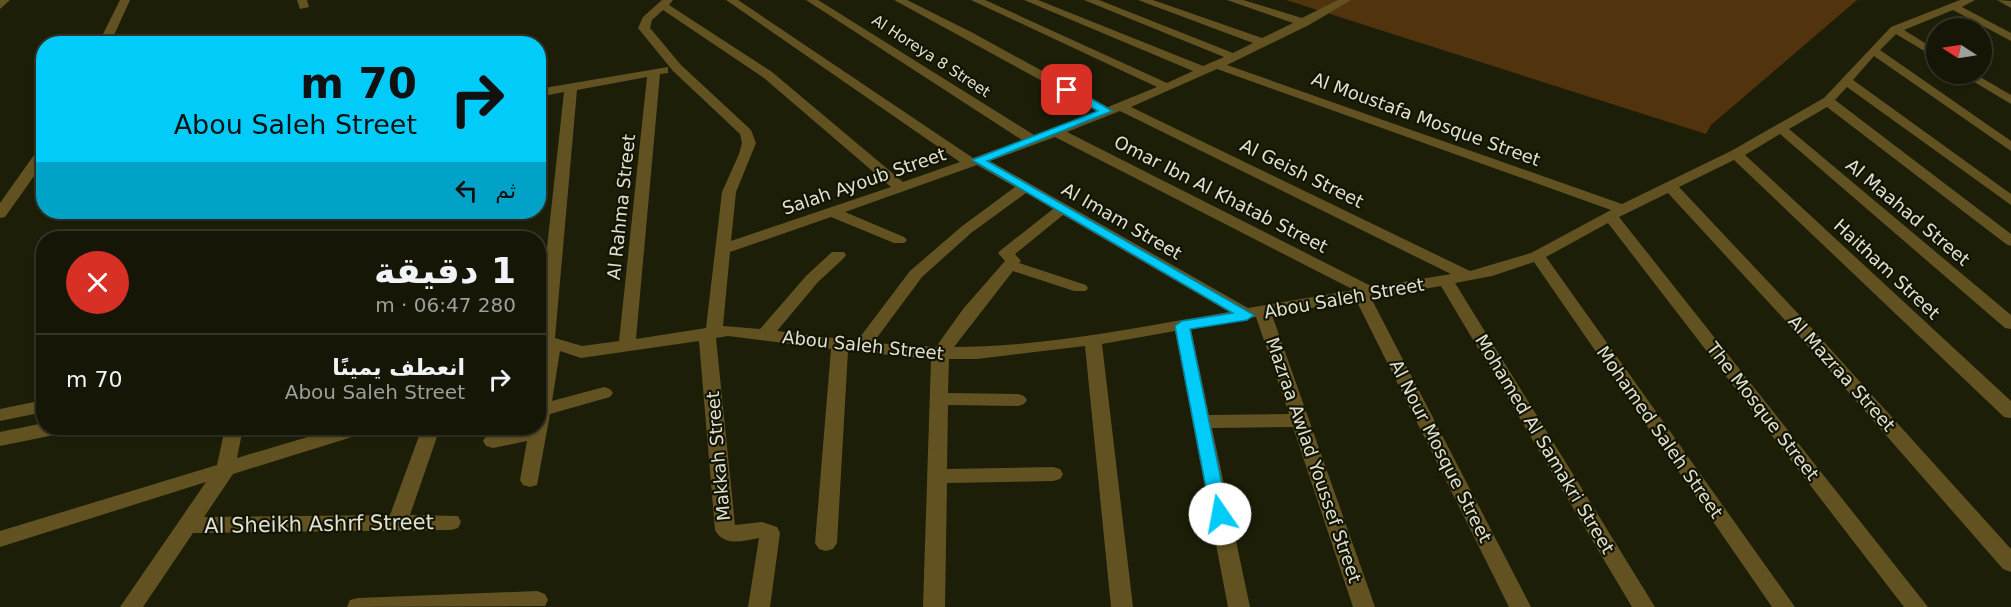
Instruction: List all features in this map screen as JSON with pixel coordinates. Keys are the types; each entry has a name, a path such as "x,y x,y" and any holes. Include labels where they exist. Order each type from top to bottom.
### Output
{"street":[{"path":"0,6 6,0"},
{"path":"108,36 124,0"},
{"name":"Al Imam Street","path":"731,0 974,161 1255,314"},
{"name":"Al Horeya 8 Street","path":"811,0 1032,140"},
{"name":"Al Geish Street","path":"899,0 1113,109 1468,276"},
{"path":"976,0 1166,87"},
{"name":"Al Moustafa Mosque Street","path":"1029,0 1210,68 1616,213"},
{"path":"1089,0 1234,57"},
{"path":"1143,0 1264,43"},
{"path":"1232,0 1305,23"},
{"path":"1934,0 1960,4 2011,38"},
{"path":"2002,0 2011,5"},
{"name":"Salah Ayoub Street","path":"723,249 901,188 1113,109 1264,43 1305,23 1337,1"},
{"path":"710,333 729,192 749,143 746,133 677,68 644,28 647,19 665,2 768,75 901,188"},
{"name":"Abou Saleh Street","path":"546,340 581,352 710,333 765,335 840,345 940,354 977,353 1093,340 1468,276 1537,256 1616,213 1736,154 1828,101 1895,29 1960,4"},
{"path":"1895,29 1926,49"},
{"path":"1873,50 2011,147"},
{"path":"546,92 677,68"},
{"name":"Al Rahma Street","path":"627,345 654,72"},
{"path":"1847,81 2011,201"},
{"path":"1984,84 2011,100"},
{"path":"546,340 570,88"},
{"path":"1828,101 2011,241"},
{"name":"Al Maahad Street","path":"1780,128 2011,324"},
{"name":"Omar Ibn Al Khatab Street","path":"1054,131 1365,293"},
{"name":"Haitham Street","path":"1736,154 2011,412"},
{"path":"0,214 36,162"},
{"name":"Al Mazraa Street","path":"1670,186 1800,326 2011,563"},
{"path":"861,347 895,300 924,266 966,230 1025,187"},
{"path":"934,607 940,354 969,313 1013,260 1006,253 1062,209"},
{"path":"831,212 899,240"},
{"name":"The Mosque Street","path":"1616,213 1917,607"},
{"path":"765,335 800,292 838,255"},
{"name":"Mohamed Saleh Street","path":"1537,256 1784,607"},
{"path":"1009,265 1080,288"},
{"name":"Mohamed Al Samakri Street","path":"1446,280 1644,607"},
{"name":"Al Nour Mosque Street","path":"1365,293 1520,607"},
{"name":"Mazraa Awlad Youssef Street","path":"1255,314 1301,420 1364,607"},
{"path":"1182,326 1239,607"},
{"name":"Makkah Street","path":"710,333 725,530 731,534 762,530 770,533 759,607"},
{"path":"1093,340 1122,607"},
{"path":"826,543 840,345"},
{"path":"546,409 604,393"},
{"path":"939,399 1018,400"},
{"path":"0,415 22,422"},
{"path":"1200,422 1301,420"},
{"path":"131,607 225,471 233,435"},
{"path":"0,539 336,435"},
{"path":"397,523 428,435"},
{"path":"493,441 523,435"},
{"path":"530,480 538,435"},
{"path":"937,476 1053,474"},
{"name":"Al Sheikh Ashrf Street","path":"188,525 451,522"},
{"path":"358,607 537,600"}],"shaded area":[{"path":"1286,0 1857,0 1711,125 1706,134"}],"route":[{"path":"1067,90 1106,111 978,160 1247,315 1182,326 1220,514"}]}
